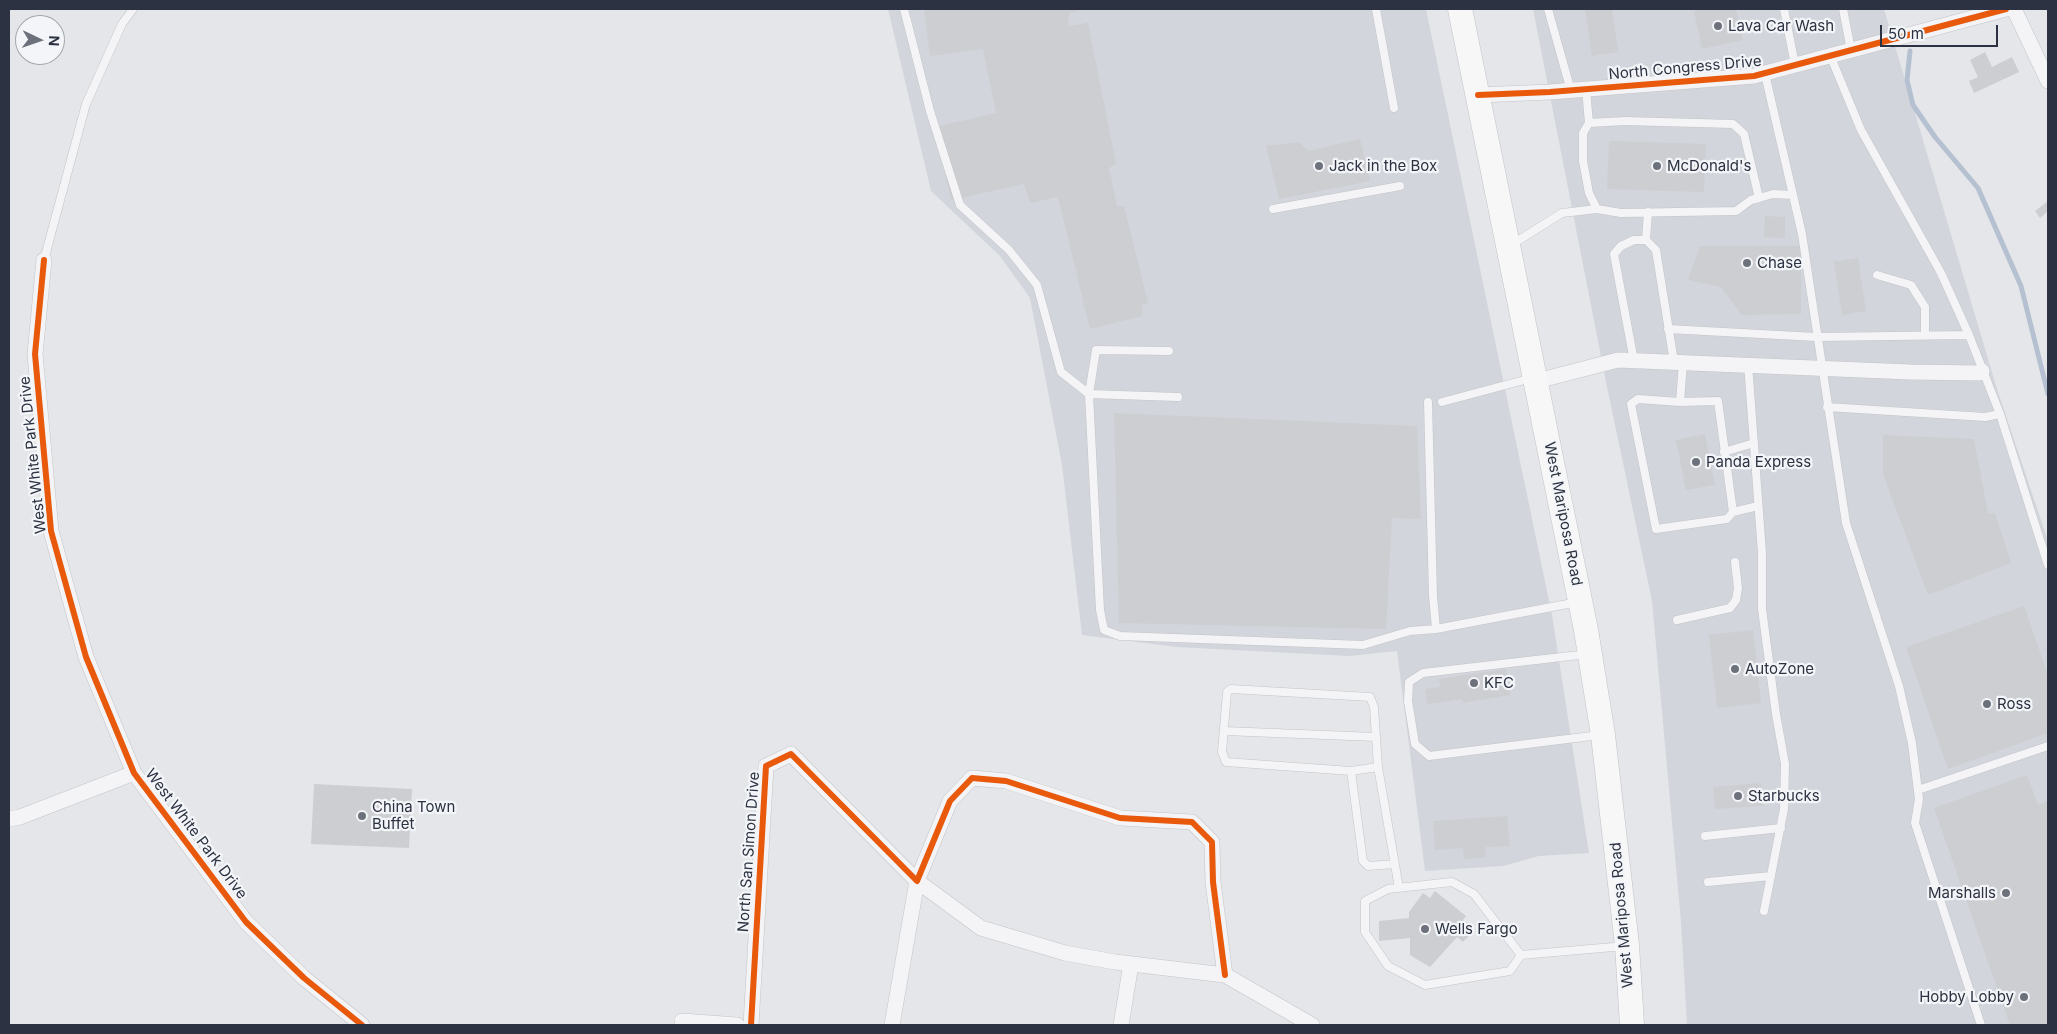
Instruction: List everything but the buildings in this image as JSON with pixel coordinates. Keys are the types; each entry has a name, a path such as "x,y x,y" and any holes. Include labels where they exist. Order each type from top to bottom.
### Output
{"main road":[{"name":"West Mariposa Road","path":"1460,9 1590,653 1603,735 1627,945 1632,1025"}],"street":[{"name":"North Congress Drive","path":"1478,95 1578,90 1766,74 2006,9"},
{"path":"2014,9 2048,81"},
{"name":"West White Park Drive","path":"44,260 35,354 51,531 86,657 134,773 246,922 304,978 362,1025"},
{"path":"1536,379 1618,360 1910,372 1979,374 1982,371"},
{"name":"North San Simon Drive","path":"751,1025 766,766 791,754 917,881 981,928 1065,953 1131,964 1225,975 1312,1025"},
{"path":"9,819 20,817 134,773"},
{"path":"892,1025 917,881 950,801 972,778 1006,781 1120,818 1192,822 1212,842 1213,882 1225,975"},
{"path":"1121,1025 1131,964"},
{"path":"682,1022 737,1025"}],"lane":[{"name":"West White Park Drive","path":"44,260 86,104 122,24 133,9"},
{"path":"904,9 930,111 960,205 1009,250 1037,285 1061,372 1089,394 1178,397"},
{"path":"1376,9 1394,108"},
{"path":"1548,9 1589,123 1583,133 1583,161 1589,192 1597,209"},
{"path":"1784,9 1795,65"},
{"path":"1843,9 1852,50"},
{"path":"1830,56 1861,130 1941,274 1969,335 2000,414 2048,565"},
{"path":"1766,74 1802,234 1816,337 1846,523 1899,686 1912,743 1920,798 1915,823 1981,1025"},
{"path":"1589,123 1625,121 1733,124 1744,134 1759,198"},
{"path":"1274,209 1400,186"},
{"path":"1509,247 1562,213 1597,209 1621,213 1736,210 1759,198 1773,194 1793,195"},
{"path":"1646,240 1648,212"},
{"path":"1634,361 1614,254 1621,246 1634,240 1646,240 1656,250 1668,329 1678,362 1680,402"},
{"path":"1877,275 1911,285 1925,307 1925,336"},
{"path":"1668,329 1816,337 1969,335"},
{"path":"1169,351 1096,350 1089,394 1100,610 1104,630 1120,636 1363,645 1410,631 1436,629 1580,601"},
{"path":"1748,364 1758,506 1762,608 1776,714 1785,764 1784,809 1764,911"},
{"path":"1442,402 1536,379"},
{"path":"1733,512 1718,401 1680,402 1638,399 1631,404 1656,529 1727,518 1733,512 1758,506"},
{"path":"1428,402 1436,629"},
{"path":"1827,407 1985,416 2000,414"},
{"path":"1724,452 1754,443"},
{"path":"1676,620 1730,608 1736,600 1738,588 1735,562"},
{"path":"1590,653 1423,673 1409,682 1408,701 1415,744 1430,756 1603,735"},
{"path":"1378,767 1351,771 1226,762 1222,752 1227,692 1231,689 1370,697 1374,708 1378,767 1399,888"},
{"path":"1224,731 1376,737"},
{"path":"1918,790 2048,746"},
{"path":"1351,771 1364,861 1368,866 1395,864"},
{"path":"1705,836 1781,828"},
{"path":"1708,882 1771,876"},
{"path":"1452,882 1474,894 1521,955 1510,971 1425,984 1388,966 1365,932 1365,901 1388,889 1452,882"},
{"path":"1521,955 1627,945"}],"shaded area":[{"path":"888,9 1426,9 1552,615 1589,853 1539,856 1503,866 1425,871 1397,651 1349,656 1176,647 1082,635 1062,465 1030,298 1000,256 931,191"},
{"path":"1533,9 1884,9 1997,389 2048,541 2048,1025 1687,1025 1681,922 1652,601 1606,382"}],"waterway":[{"path":"1910,51 1907,80 1913,105 1935,137 1978,188 2021,286 2048,394"}],"cycle path":[{"path":"1478,95 1550,92 1754,76 2006,9"},
{"path":"44,260 35,354 51,531 86,657 134,773 246,922 304,978 362,1025"},
{"path":"751,1025 766,766 791,754 917,881 950,801 972,778 1006,781 1120,818 1192,822 1212,842 1213,882 1225,975"}],"place":[{"name":"Lava Car Wash","path":"1718,26"},
{"name":"Jack in the Box","path":"1319,166"},
{"name":"McDonald's","path":"1657,166"},
{"name":"Chase","path":"1747,263"},
{"name":"Panda Express","path":"1696,462"},
{"name":"AutoZone","path":"1735,669"},
{"name":"KFC","path":"1474,683"},
{"name":"Ross","path":"1987,704"},
{"name":"Starbucks","path":"1738,796"},
{"name":"China Town Buffet","path":"362,816"},
{"name":"Marshalls","path":"2006,893"},
{"name":"Wells Fargo","path":"1425,929"},
{"name":"Hobby Lobby","path":"2024,997"}]}
